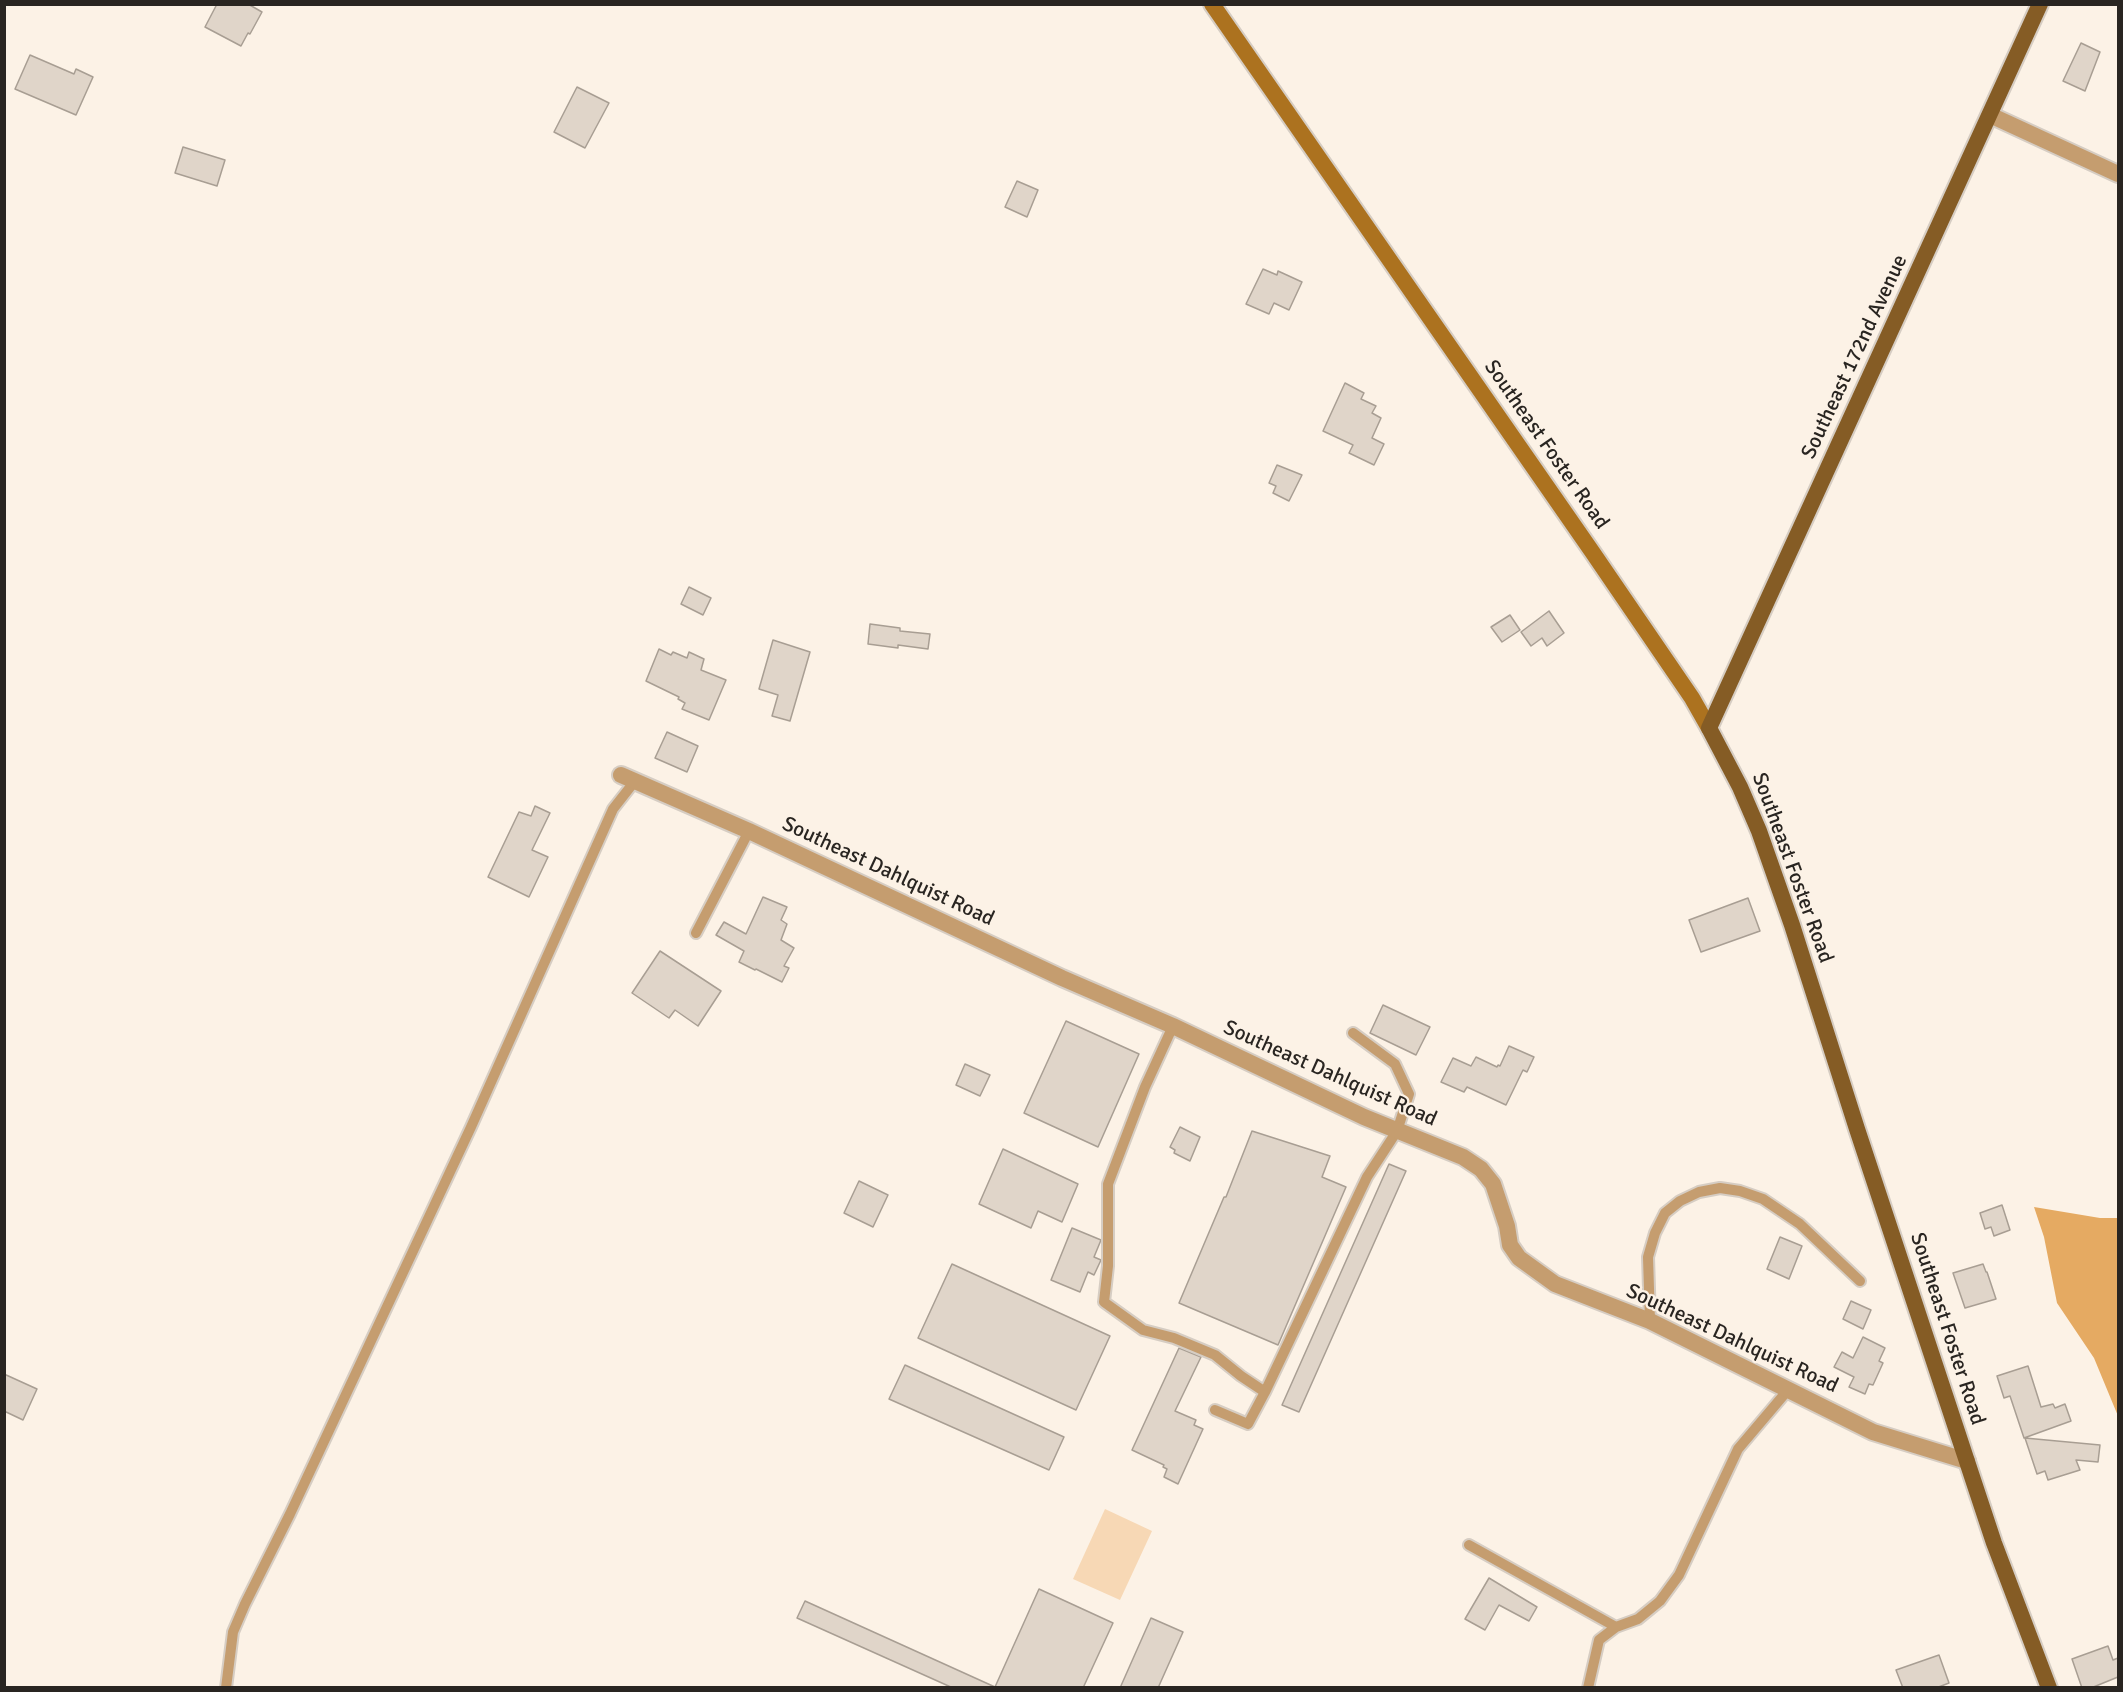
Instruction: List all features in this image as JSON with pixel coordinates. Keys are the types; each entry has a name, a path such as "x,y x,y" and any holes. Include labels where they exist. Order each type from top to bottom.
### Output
{"main road":[{"name":"Southeast Foster Road","path":"1212,4 1685,689 1709,728 1740,787 1759,831 1792,925 1994,1543 2049,1688"},
{"name":"Southeast 172nd Avenue","path":"1709,728 2040,4"}],"street":[{"path":"1990,115 2118,174"},
{"name":"Southeast Dahlquist Road","path":"628,778 749,831 1062,978 1173,1026 1364,1118 1463,1158 1481,1169 1493,1184 1510,1245 1519,1258 1555,1284 1650,1321 1873,1432 1967,1461"}],"lane":[{"path":"226,1688 233,1632 245,1604 290,1514 466,1137 628,778"},
{"path":"696,933 749,831"},
{"path":"1173,1026 1145,1087 1108,1184 1108,1266 1104,1302 1143,1330 1174,1338 1215,1354 1265,1392"},
{"path":"1215,1410 1248,1424 1367,1177 1397,1131 1409,1094 1395,1064 1353,1033"},
{"path":"1650,1321 1648,1257 1655,1233 1665,1214 1680,1201 1698,1192 1720,1188 1740,1191 1763,1199 1800,1224 1860,1281"},
{"path":"1588,1688 1599,1640 1616,1627 1638,1619 1660,1601 1679,1575 1738,1449 1788,1390"},
{"path":"1469,1545 1616,1627"}],"shaded area":[{"path":"2034,1207 2100,1218 2118,1218 2118,1416 2094,1358 2057,1303 2044,1237"},
{"path":"1105,1509 1152,1531 1120,1600 1073,1579"}],"building":[{"path":"217,4 248,4 262,12 241,46 205,27"},
{"path":"2081,43 2100,52 2085,91 2063,81"},
{"path":"30,55 74,74 76,69 93,77 76,115 15,89"},
{"path":"577,87 609,103 585,148 554,132"},
{"path":"183,147 225,160 217,186 175,173"},
{"path":"1017,181 1038,190 1027,217 1005,207"},
{"path":"1263,269 1277,275 1278,271 1302,282 1289,310 1274,303 1269,314 1246,304"},
{"path":"1345,383 1364,393 1361,399 1376,406 1372,413 1381,418 1372,438 1384,444 1374,465 1349,453 1353,445 1323,431"},
{"path":"1277,465 1302,475 1289,501 1273,493 1276,486 1269,483"},
{"path":"689,587 711,598 703,615 681,604"},
{"path":"1549,611 1564,633 1547,646 1542,638 1531,646 1521,632"},
{"path":"1510,615 1520,630 1502,642 1491,627"},
{"path":"870,624 900,628 900,631 930,634 928,649 868,644"},
{"path":"773,640 810,652 790,721 772,716 778,695 759,689"},
{"path":"659,649 671,655 673,652 687,658 689,652 704,659 701,670 726,680 709,720 682,709 685,703 678,699 679,697 646,681"},
{"path":"667,732 698,746 687,772 655,758"},
{"path":"535,806 550,813 532,850 548,857 529,897 488,877 519,812 531,816"},
{"path":"763,897 787,907 781,920 787,924 781,940 794,948 784,966 789,968 782,982 739,962 744,951 716,935 724,922 746,934"},
{"path":"1748,898 1760,931 1701,952 1689,920"},
{"path":"660,951 721,991 698,1026 675,1010 669,1018 632,993"},
{"path":"1383,1005 1430,1027 1416,1055 1370,1033"},
{"path":"1066,1021 1139,1054 1098,1147 1024,1113"},
{"path":"1509,1046 1534,1057 1527,1072 1523,1070 1506,1105 1467,1087 1464,1092 1441,1082 1453,1058 1471,1066 1476,1057 1497,1067 1500,1066"},
{"path":"965,1064 990,1075 980,1096 956,1085"},
{"path":"1180,1127 1200,1137 1190,1161 1174,1153 1175,1150 1170,1147"},
{"path":"1252,1131 1330,1156 1322,1177 1346,1187 1278,1345 1179,1303 1224,1197 1226,1197"},
{"path":"1003,1149 1078,1184 1062,1222 1038,1211 1031,1228 979,1204"},
{"path":"1389,1164 1406,1171 1299,1412 1282,1405"},
{"path":"859,1181 888,1195 873,1227 844,1213"},
{"path":"2002,1205 2010,1230 1994,1236 1991,1227 1985,1229 1980,1213"},
{"path":"1072,1228 1101,1240 1094,1257 1101,1260 1094,1275 1088,1272 1080,1292 1051,1280"},
{"path":"1780,1237 1802,1246 1789,1279 1767,1269"},
{"path":"952,1264 1110,1336 1076,1410 918,1338"},
{"path":"1983,1264 1996,1299 1965,1308 1953,1273"},
{"path":"1851,1301 1871,1310 1863,1329 1843,1319"},
{"path":"1863,1337 1885,1348 1879,1361 1883,1363 1873,1385 1869,1384 1865,1394 1849,1387 1854,1377 1834,1367 1842,1352 1853,1358"},
{"path":"1179,1348 1201,1357 1175,1411 1196,1420 1194,1425 1203,1429 1178,1484 1164,1477 1167,1469 1163,1467 1164,1465 1132,1450"},
{"path":"905,1365 1064,1437 1049,1470 889,1399"},
{"path":"2028,1366 2041,1407 2053,1404 2055,1408 2065,1404 2071,1421 2024,1438 2010,1396 2004,1398 1997,1376"},
{"path":"4,1374 37,1389 23,1420 4,1411"},
{"path":"2025,1438 2100,1445 2098,1462 2076,1460 2080,1470 2048,1480 2045,1471 2037,1474"},
{"path":"1489,1578 1537,1607 1529,1621 1499,1605 1485,1630 1465,1619"},
{"path":"1039,1589 1113,1623 1083,1688 953,1688 797,1618 805,1601 995,1687"},
{"path":"1151,1618 1183,1632 1158,1688 1120,1688"},
{"path":"2108,1646 2113,1660 2118,1658 2118,1677 2091,1688 2082,1688 2072,1659"},
{"path":"1939,1655 1949,1683 1936,1688 1903,1688 1896,1670"}]}
